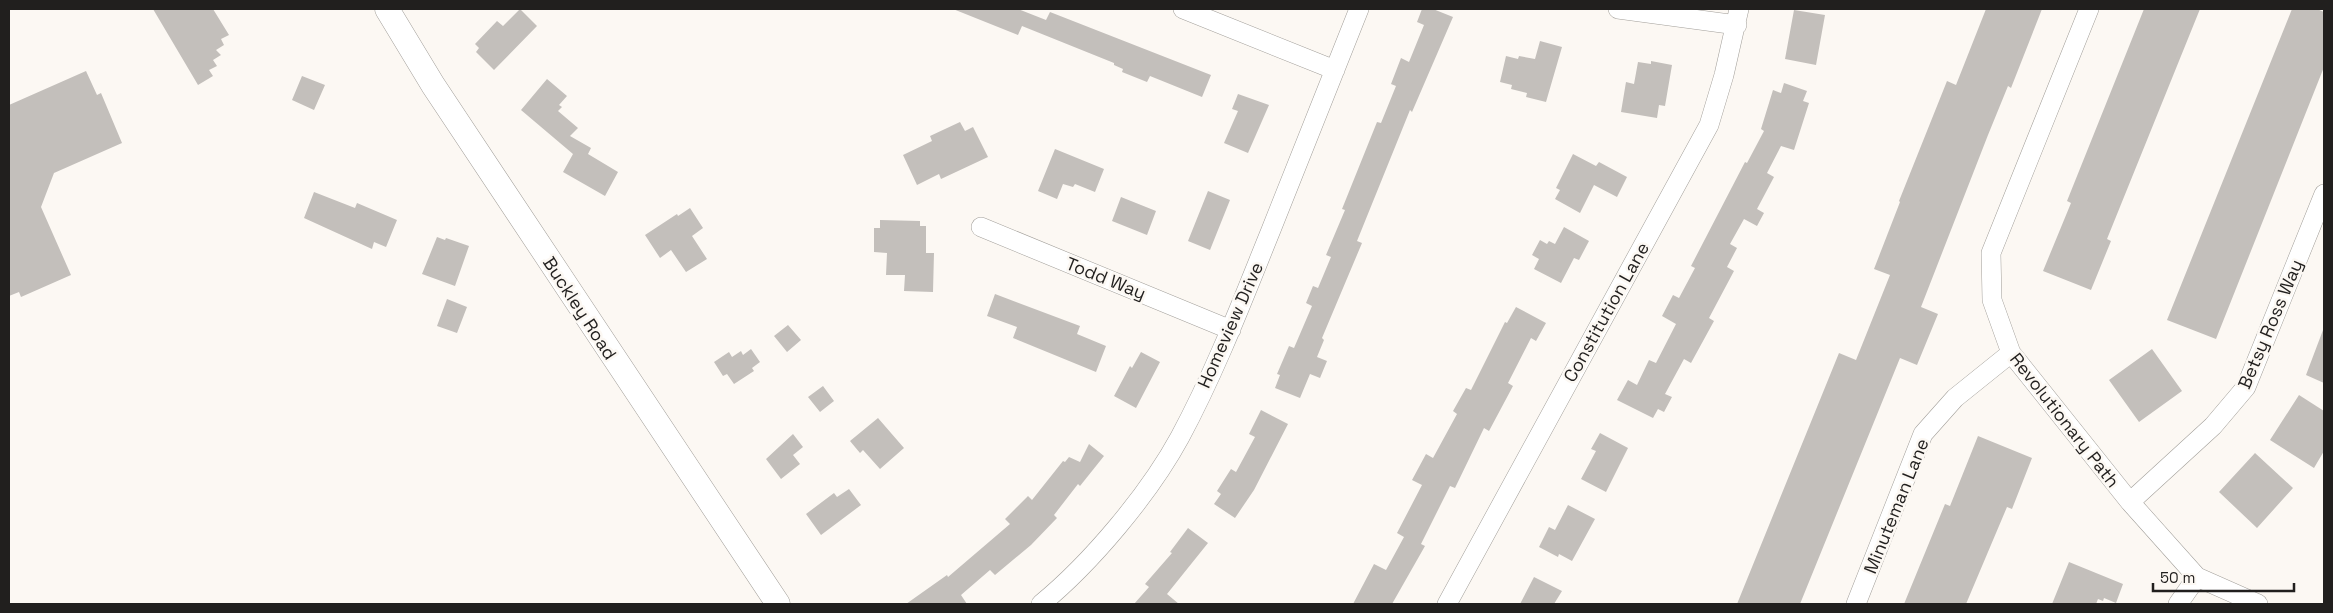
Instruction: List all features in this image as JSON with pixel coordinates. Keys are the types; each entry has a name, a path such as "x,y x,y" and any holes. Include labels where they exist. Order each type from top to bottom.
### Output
{"street":[{"name":"Buckley Road","path":"387,9 433,85 778,604"},
{"path":"1183,9 1335,70"},
{"name":"Homeview Drive","path":"1041,604 1059,589 1099,547 1150,483 1180,437 1231,330 1359,9"},
{"path":"1618,9 1738,17"},
{"name":"Revolutionary Path","path":"2089,9 1991,253 1992,300 2011,353 2130,502 2197,577 2258,604"},
{"name":"Constitution Lane","path":"1447,604 1708,125 1724,75 1738,17"},
{"name":"Betsy Ross Way","path":"2130,502 2213,426 2246,387 2324,194"},
{"name":"Todd Way","path":"981,227 1231,330"},
{"name":"Minuteman Lane","path":"1856,604 1923,434 1955,398 2011,353"},
{"path":"2178,604 2197,577"}],"building":[{"path":"153,9 213,9 229,35 221,39 224,45 216,50 221,55 213,60 217,66 209,70 213,76 198,85"},
{"path":"520,9 537,26 494,70 476,52 479,48 475,44 497,21 503,26"},
{"path":"953,9 1018,9 1046,20 1050,12 1211,75 1202,97 1150,76 1147,82 1122,72 1123,69 1114,65 1114,63 1022,26 1018,35"},
{"path":"1422,9 1433,9 1453,17 1412,112 1410,110 1357,241 1362,243 1322,338 1324,340 1317,357 1327,361 1320,378 1310,374 1300,398 1275,388 1280,375 1277,374 1289,346 1294,348 1312,306 1306,303 1313,286 1318,288 1331,257 1326,255 1345,210 1342,209 1377,122 1381,123 1396,86 1391,84 1401,58 1409,62 1424,25 1417,22"},
{"path":"1986,9 2042,9 2011,88 2008,86 1988,135 1921,307 1938,314 1917,365 1900,358 1800,604 1737,604 1839,353 1856,360 1890,275 1874,269 1899,201 1947,81 1956,85"},
{"path":"2144,9 2200,9 2107,239 2111,241 2091,290 2043,271 2071,203 2067,201"},
{"path":"2292,9 2317,9 2324,12 2324,67 2216,339 2167,320"},
{"path":"1794,10 1825,15 1816,65 1785,59"},
{"path":"1540,41 1562,47 1546,102 1526,97 1527,93 1511,89 1512,85 1500,82 1506,56 1518,59 1519,56 1535,59"},
{"path":"1651,61 1672,65 1665,106 1659,105 1657,118 1621,112 1626,82 1634,84 1638,62 1651,64"},
{"path":"86,71 97,95 101,93 122,143 54,173 41,207 71,275 21,297 19,292 9,296 9,105"},
{"path":"302,76 325,85 314,110 292,100"},
{"path":"547,79 567,96 559,105 562,107 558,111 578,128 570,136 591,148 588,154 618,172 605,196 563,172 573,154 521,110"},
{"path":"1784,83 1807,91 1803,101 1809,103 1794,150 1781,146 1767,173 1774,177 1757,209 1764,213 1757,226 1744,219 1730,244 1737,248 1727,267 1734,271 1709,318 1714,321 1691,363 1684,359 1665,394 1672,397 1664,412 1658,409 1653,418 1617,400 1628,380 1637,385 1649,360 1656,363 1676,324 1662,316 1673,295 1679,298 1695,268 1691,266 1745,162 1747,163 1764,131 1761,129 1773,90 1781,93"},
{"path":"1238,94 1269,105 1248,153 1224,143 1238,111 1232,109"},
{"path":"960,122 965,131 973,127 988,157 941,179 939,174 917,185 903,155 932,141 930,136"},
{"path":"1055,149 1104,169 1095,192 1075,184 1073,187 1063,184 1057,199 1038,191"},
{"path":"1573,154 1596,166 1599,162 1627,177 1617,197 1594,185 1580,213 1555,199 1560,190 1556,188"},
{"path":"1208,191 1230,200 1210,250 1188,241"},
{"path":"314,192 355,208 357,203 397,220 386,247 374,242 372,249 304,218"},
{"path":"1121,197 1156,211 1147,235 1112,221"},
{"path":"690,208 703,228 692,236 707,259 686,272 671,250 660,258 645,235 677,214 678,216"},
{"path":"880,220 920,221 920,226 926,226 926,253 934,253 933,292 904,291 905,275 886,275 887,253 874,252 874,228 880,228"},
{"path":"1564,227 1589,241 1579,260 1574,258 1561,283 1534,269 1539,259 1532,255 1540,240 1547,244 1549,241 1555,244"},
{"path":"437,237 469,246 455,286 422,274"},
{"path":"995,294 1080,326 1077,334 1106,346 1096,372 1013,338 1017,327 987,316"},
{"path":"447,299 467,307 457,333 437,326"},
{"path":"1516,307 1546,323 1536,341 1531,338 1508,383 1513,386 1489,431 1484,428 1455,488 1450,486 1421,544 1425,546 1392,604 1353,604 1374,564 1386,570 1404,537 1397,533 1422,485 1412,480 1426,454 1433,458 1457,414 1453,411 1466,388 1471,390 1505,322 1507,323"},
{"path":"788,325 801,340 787,352 774,336"},
{"path":"2324,330 2324,383 2306,375"},
{"path":"751,349 760,362 752,368 754,371 734,384 727,374 723,376 714,362 729,352 732,357 741,351 743,355"},
{"path":"2152,349 2182,391 2139,422 2109,380"},
{"path":"1141,352 1160,362 1136,408 1114,396 1130,366 1132,368"},
{"path":"823,386 834,401 820,412 808,397"},
{"path":"2299,395 2324,411 2324,451 2314,468 2270,440"},
{"path":"1261,410 1288,424 1254,490 1235,518 1214,504 1221,494 1217,491 1231,469 1236,472 1255,437 1249,434"},
{"path":"878,418 904,448 880,469 863,450 860,453 850,441"},
{"path":"1600,433 1628,448 1606,492 1581,479 1596,451 1591,449"},
{"path":"793,434 803,447 793,455 800,464 781,479 766,459"},
{"path":"1978,436 2032,458 2012,509 2007,507 1966,604 1904,604 1945,504 1950,506"},
{"path":"1089,444 1104,456 1080,486 1078,484 1054,515 1057,518 1031,545 995,575 990,570 961,595 967,604 906,604 947,575 948,577 1010,524 1005,519 1028,496 1032,500 1063,461 1065,462 1069,457 1080,462"},
{"path":"2255,453 2293,488 2257,528 2219,492"},
{"path":"849,489 861,505 821,535 806,514 834,493 837,497"},
{"path":"1568,505 1595,519 1572,561 1559,554 1558,557 1539,547 1549,527 1555,530"},
{"path":"1188,528 1208,543 1167,594 1179,604 1134,604 1149,587 1145,584 1172,553 1170,552"},
{"path":"2069,562 2123,584 2116,603 2104,598 2103,601 2098,599 2096,604 2052,604"},
{"path":"1534,577 1562,591 1554,604 1520,604"}]}
